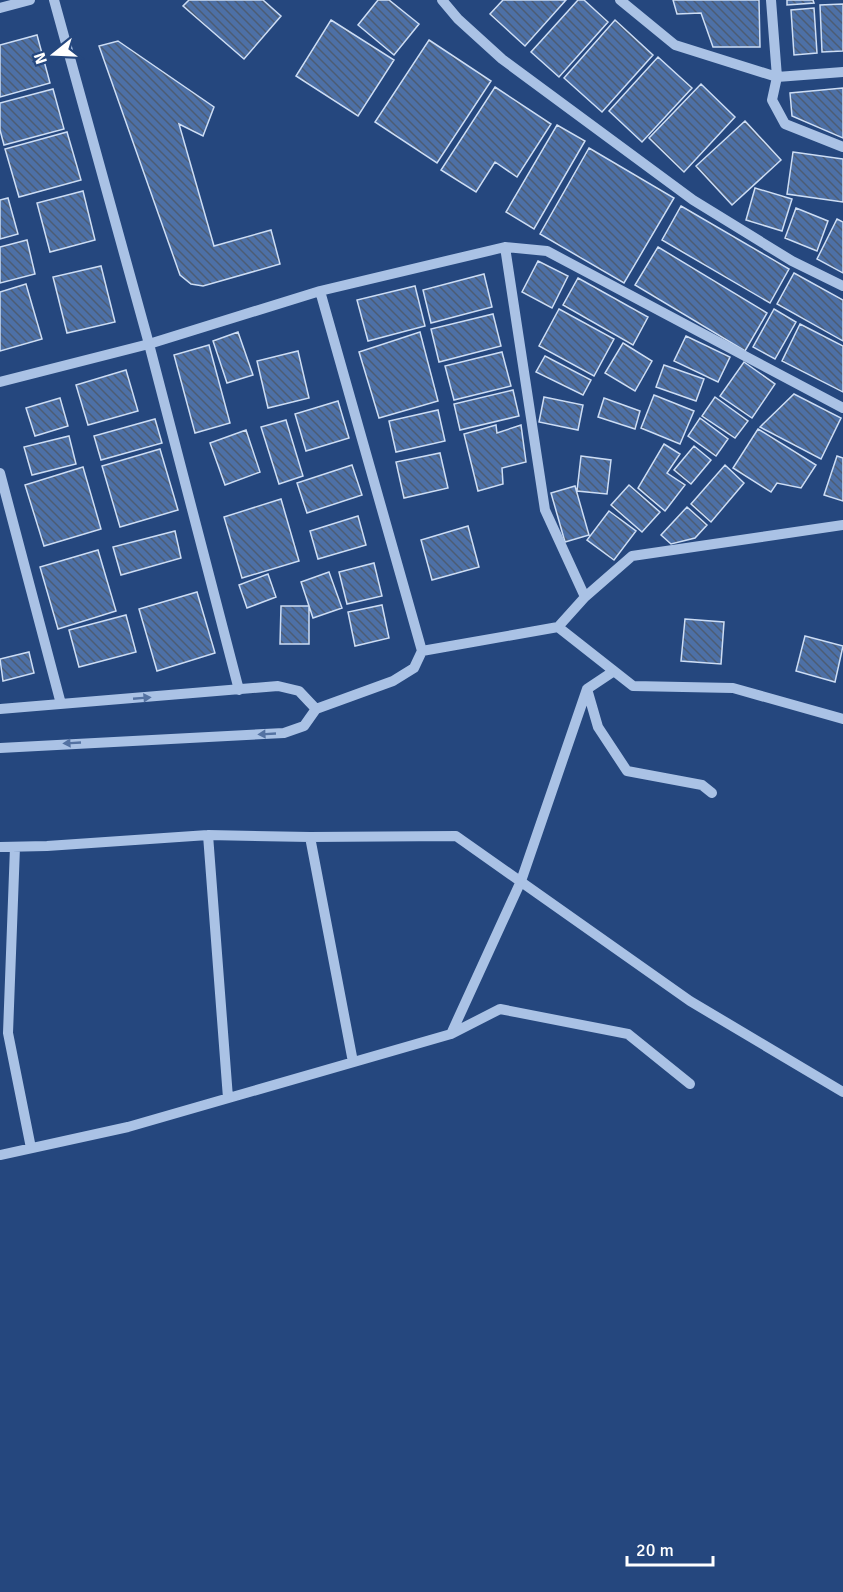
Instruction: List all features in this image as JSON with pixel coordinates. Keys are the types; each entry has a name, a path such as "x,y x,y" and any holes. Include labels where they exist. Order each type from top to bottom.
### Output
{"street":[{"path":"0,8 30,0"},
{"path":"54,0 149,344 239,690"},
{"path":"442,0 502,59 693,200 792,261 843,286"},
{"path":"620,0 675,45 777,77 843,72"},
{"path":"771,0 777,77 772,100 785,124 843,147"},
{"path":"0,382 149,344 320,291 505,247 547,251 843,408"},
{"path":"505,247 545,510 585,597"},
{"path":"0,748 284,733 304,726 316,709 393,681 414,668 422,651 320,291"},
{"path":"0,474 61,704"},
{"path":"422,651 558,627 585,597 632,556 843,525"},
{"path":"558,627 633,686 733,688 843,719"},
{"path":"451,1034 520,881 587,689 614,671"},
{"path":"0,709 278,686 299,691 316,709"},
{"path":"587,689 598,727 627,771 702,785 712,793"},
{"path":"0,847 208,835 456,836 690,1001 843,1092"},
{"path":"208,835 228,1098"},
{"path":"310,837 353,1062"},
{"path":"15,847 4,1033 31,1148"},
{"path":"0,1155 128,1127 451,1034 500,1009 628,1034 690,1084"}],"building":[{"path":"189,0 263,0 281,16 244,59 183,6"},
{"path":"378,0 389,0 419,24 394,55 358,25"},
{"path":"503,0 566,0 525,46 490,14"},
{"path":"578,0 584,0 608,22 559,77 531,52"},
{"path":"673,0 759,0 760,47 713,47 701,13 677,14"},
{"path":"787,0 813,0 814,3 787,5"},
{"path":"843,4 843,51 822,52 820,5"},
{"path":"814,8 817,53 794,55 791,10"},
{"path":"331,20 394,60 358,116 296,76"},
{"path":"615,20 653,55 602,112 564,78"},
{"path":"37,35 50,83 0,97 0,45"},
{"path":"429,40 491,81 437,163 375,122"},
{"path":"118,41 214,107 203,136 179,124 214,246 271,230 280,264 203,286 191,284 180,275 99,46"},
{"path":"658,57 692,88 642,142 609,111"},
{"path":"701,84 735,117 684,172 649,138"},
{"path":"495,87 551,124 517,177 495,162 476,192 441,170"},
{"path":"843,88 843,138 792,116 790,93"},
{"path":"53,89 64,129 4,145 0,130 0,103"},
{"path":"745,121 781,160 732,205 696,166"},
{"path":"557,125 585,141 534,229 506,212"},
{"path":"67,132 81,180 19,197 5,149"},
{"path":"589,148 674,198 624,283 540,234"},
{"path":"793,152 843,159 843,202 787,194"},
{"path":"755,188 792,199 782,231 746,220"},
{"path":"83,191 95,240 50,252 37,203"},
{"path":"8,198 18,234 0,239 0,200"},
{"path":"681,206 789,269 770,303 662,240"},
{"path":"796,208 828,221 817,251 785,238"},
{"path":"837,219 843,222 843,273 817,259"},
{"path":"27,240 35,274 0,283 0,247"},
{"path":"658,247 767,313 745,351 635,285"},
{"path":"538,261 568,276 552,308 522,292"},
{"path":"101,266 115,322 67,333 53,277"},
{"path":"794,273 843,300 843,341 777,304"},
{"path":"484,274 492,307 431,323 423,290"},
{"path":"578,278 648,317 633,345 563,305"},
{"path":"26,284 42,339 0,351 0,292"},
{"path":"415,286 425,326 368,341 357,300"},
{"path":"559,309 614,339 594,376 539,346"},
{"path":"774,309 796,322 775,359 753,347"},
{"path":"493,314 501,346 439,362 431,329"},
{"path":"800,324 843,346 843,392 782,361"},
{"path":"238,332 253,375 227,383 213,341"},
{"path":"420,332 438,401 379,418 359,352"},
{"path":"686,336 730,357 718,382 674,361"},
{"path":"623,343 652,361 635,391 605,373"},
{"path":"209,345 230,423 195,433 174,355"},
{"path":"298,351 309,398 268,408 257,361"},
{"path":"502,352 511,386 454,400 445,366"},
{"path":"545,356 591,380 583,395 536,372"},
{"path":"744,362 775,384 752,418 720,396"},
{"path":"664,365 704,379 696,401 656,387"},
{"path":"126,370 138,411 88,425 76,385"},
{"path":"513,390 519,416 460,430 454,404"},
{"path":"794,394 841,418 821,459 760,427"},
{"path":"654,395 694,411 680,444 641,428"},
{"path":"544,397 583,405 578,430 539,422"},
{"path":"715,397 748,421 735,438 702,416"},
{"path":"60,398 68,426 35,436 26,408"},
{"path":"604,398 640,411 635,429 598,417"},
{"path":"338,401 349,438 306,451 295,414"},
{"path":"438,410 445,441 396,452 389,421"},
{"path":"700,418 728,439 716,456 688,436"},
{"path":"155,419 162,443 101,460 94,436"},
{"path":"286,420 303,476 279,484 261,427"},
{"path":"496,425 497,433 521,425 526,462 502,468 503,484 478,491 464,434"},
{"path":"758,429 816,465 801,488 777,483 771,492 733,468"},
{"path":"246,430 260,472 225,485 210,443"},
{"path":"69,436 76,464 32,475 24,447"},
{"path":"664,444 680,454 667,473 685,485 665,511 638,488"},
{"path":"694,446 711,460 691,484 674,470"},
{"path":"160,449 178,510 120,527 102,466"},
{"path":"440,453 448,488 404,498 396,462"},
{"path":"581,456 611,460 607,494 577,491"},
{"path":"837,456 843,458 843,501 824,495"},
{"path":"352,465 362,495 307,513 297,483"},
{"path":"725,465 744,483 711,522 691,504"},
{"path":"83,467 101,529 44,546 25,485"},
{"path":"629,485 660,512 642,532 611,505"},
{"path":"575,486 589,535 565,542 551,493"},
{"path":"281,499 299,561 242,578 224,517"},
{"path":"687,507 707,525 695,538 671,544 661,535"},
{"path":"609,511 636,531 614,560 587,540"},
{"path":"358,516 366,545 318,559 310,531"},
{"path":"468,526 479,567 432,580 421,540"},
{"path":"175,531 181,558 121,575 113,547"},
{"path":"98,550 116,611 58,629 40,567"},
{"path":"374,563 382,596 347,604 339,572"},
{"path":"329,572 342,608 313,618 301,582"},
{"path":"268,574 276,597 247,608 239,585"},
{"path":"197,592 215,653 157,671 139,609"},
{"path":"382,605 389,638 355,646 348,612"},
{"path":"281,606 309,606 309,644 280,644"},
{"path":"126,615 136,652 79,667 69,630"},
{"path":"685,619 724,622 721,664 681,661"},
{"path":"805,636 843,646 835,682 796,671"},
{"path":"29,652 34,673 3,681 0,659"}]}
